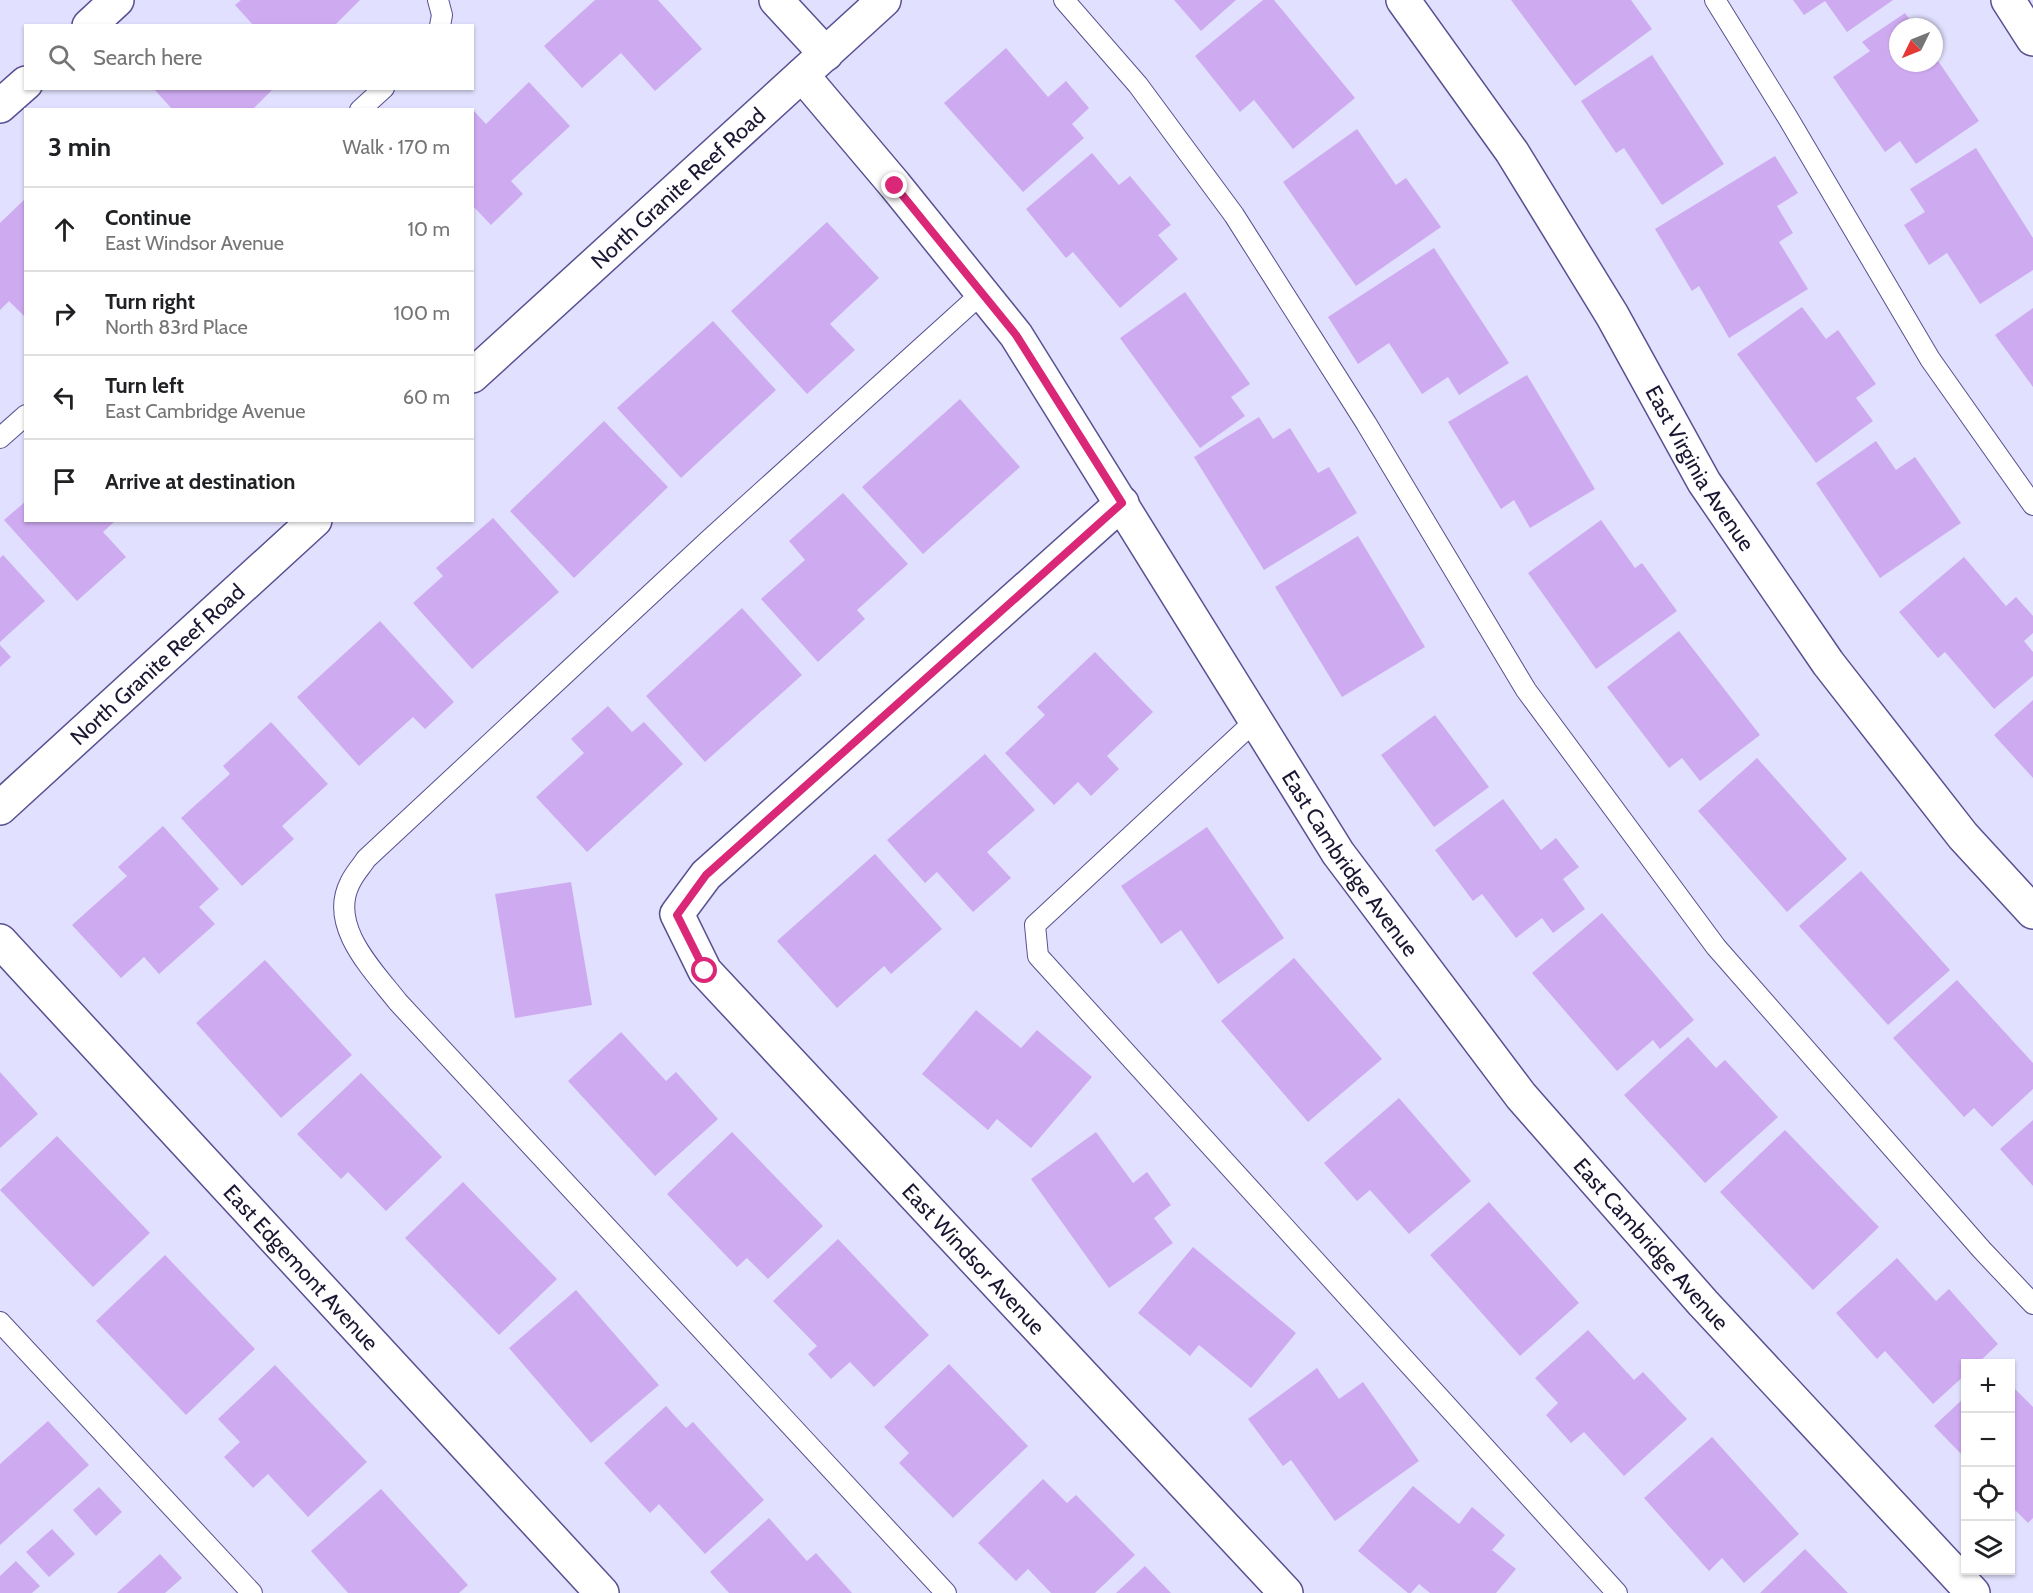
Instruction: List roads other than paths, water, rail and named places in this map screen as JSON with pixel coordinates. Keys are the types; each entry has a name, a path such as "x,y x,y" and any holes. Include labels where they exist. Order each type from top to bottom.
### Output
{"street":[{"path":"91,24 116,0"},
{"path":"776,0 826,54"},
{"name":"North Granite Reef Road","path":"474,374 884,0"},
{"name":"East Virginia Avenue","path":"1403,0 1512,152 1612,315 1704,482 1828,663 1963,836 2033,912"},
{"path":"2008,0 2033,39"},
{"name":"East Cambridge Avenue","path":"802,75 1016,335 1338,853 1521,1096 1703,1303 1972,1593"},
{"path":"0,106 24,85"},
{"name":"East Windsor Avenue","path":"1122,503 706,875 677,915 705,971 1286,1593"},
{"name":"North Granite Reef Road","path":"0,808 313,522"},
{"name":"East Edgemont Avenue","path":"0,942 602,1593"}],"lane":[{"path":"438,0 442,15 440,24"},
{"path":"1064,0 1138,85 1234,215 1366,423 1527,690 1709,938 1982,1250 2033,1304"},
{"path":"1715,0 1788,118 1930,359 2033,505"},
{"path":"362,108 382,90"},
{"path":"946,1593 398,1002 355,948 344,909 349,884 366,859 711,538 982,293"},
{"path":"0,438 24,417"},
{"path":"1256,720 1035,925 1038,956 1617,1593"},
{"path":"0,1322 252,1593"}]}
